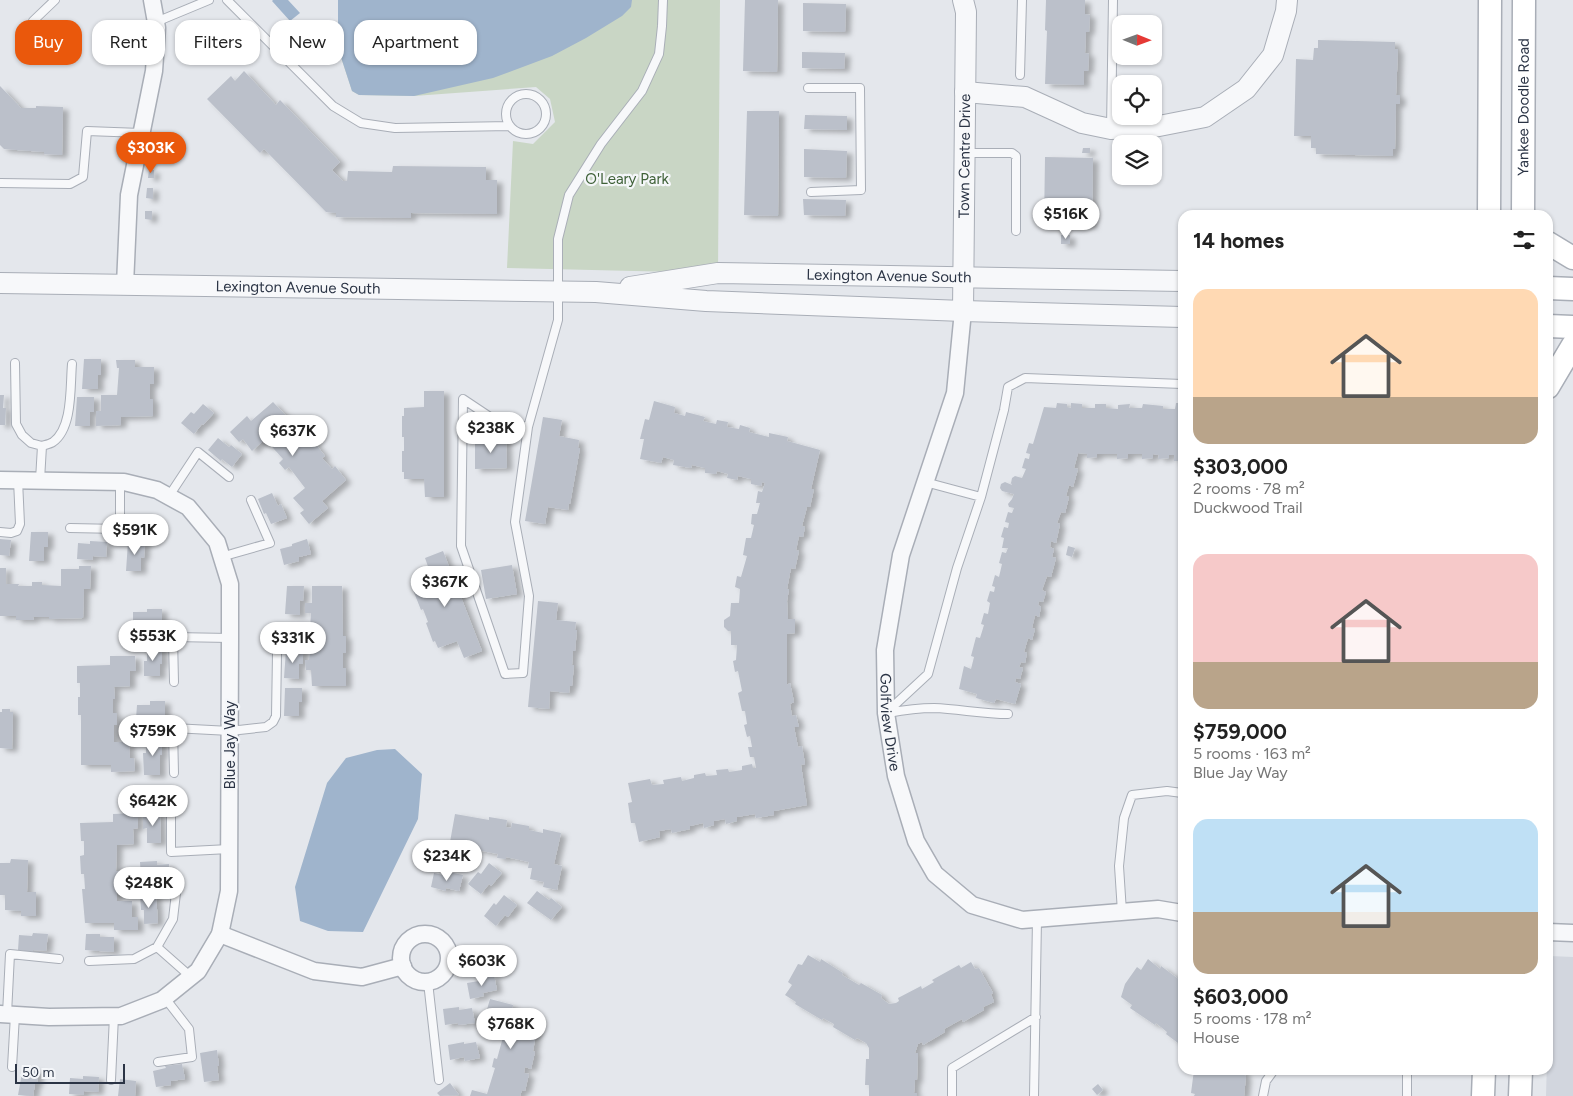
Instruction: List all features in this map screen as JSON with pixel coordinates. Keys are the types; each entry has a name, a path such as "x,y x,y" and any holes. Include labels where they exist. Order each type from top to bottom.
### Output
{"main road":[{"path":"1489,210 1490,0"},
{"name":"Yankee Doodle Road","path":"1523,210 1524,0"},
{"path":"1475,210 1489,183"},
{"path":"1553,246 1573,258"},
{"path":"1553,288 1573,289"},
{"path":"1553,326 1573,327"},
{"path":"1553,379 1573,345"},
{"path":"1483,1096 1484,1075"},
{"path":"1520,1075 1520,1096"}],"street":[{"path":"152,0 156,20"},
{"name":"Town Centre Drive","path":"963,0 966,12 963,311"},
{"path":"965,92 1025,97 1082,123 1111,129 1154,127 1205,117 1246,89 1273,55 1286,11 1287,0"},
{"path":"125,285 129,195 154,65"},
{"name":"Lexington Avenue South","path":"596,292 718,273 1178,282"},
{"name":"Lexington Avenue South","path":"0,283 596,292 706,301 1178,317"},
{"name":"Golfview Drive","path":"963,311 955,393 900,555 885,650 886,713 896,776 916,841 935,874 972,905 1022,920 1158,909 1178,912"},
{"name":"Blue Jay Way","path":"0,480 120,482 157,490 188,507 217,542 230,584 229,891 220,934 198,971 191,977 165,998 122,1016 49,1017 7,1014"},
{"path":"1553,932 1573,933"},
{"path":"220,934 314,971 362,977 403,966"},
{"path":"419,934 435,936 442,940 449,954 449,962 442,975 428,982 412,978 403,966 403,950 406,943 419,934"}],"lane":[{"path":"34,20 56,0"},
{"path":"161,20 209,0"},
{"path":"227,0 333,106 361,123 395,128 510,126 521,133 527,134 539,129 543,124 546,111 540,100 535,96 522,94 510,101 506,114 510,126"},
{"path":"528,427 499,423 463,399 461,546 506,674 523,673 529,596 516,522 528,427 558,320 558,239 569,195 601,144 642,91 659,54 663,0"},
{"path":"1020,75 1022,0"},
{"path":"1111,129 1113,0"},
{"path":"808,88 860,88 861,190 811,192"},
{"path":"0,183 70,184 83,177 87,131 141,133"},
{"path":"965,153 1012,153 1016,156 1016,231"},
{"path":"15,363 16,424 31,443 42,446 53,442 62,432 69,410 72,364"},
{"path":"886,713 928,674 957,568 981,497 1004,410 1008,386 1025,378 1178,384"},
{"path":"40,480 42,446"},
{"path":"169,496 198,452 229,477"},
{"path":"0,532 11,533 17,531 20,524 18,480"},
{"path":"70,528 120,529 120,482"},
{"path":"925,482 981,497"},
{"path":"221,557 270,543 251,500"},
{"path":"174,682 173,637 230,638"},
{"path":"174,773 172,728 230,731 266,728 273,722 276,716 276,653"},
{"path":"886,713 908,709 935,708 1008,714"},
{"path":"1122,912 1120,866 1124,818 1132,795 1167,791 1178,792"},
{"path":"171,811 171,852 229,849"},
{"path":"89,961 134,959 157,947 173,919 176,893"},
{"path":"1034,1096 1037,919"},
{"path":"157,947 191,977"},
{"path":"12,1067 7,1014 10,954 59,958"},
{"path":"428,982 439,1080"},
{"path":"158,1062 192,1057 189,1030 165,998"},
{"path":"110,1080 114,1016"},
{"path":"952,1096 952,1068 1036,1017"},
{"path":"1263,1096 1266,1080 1270,1075"},
{"path":"1407,1075 1407,1096"}],"shaded area":[{"path":"1553,956 1573,957 1573,1096 1546,1096 1547,1075 1553,1075"}],"green space":[{"name":"O'Leary Park","path":"338,0 720,0 718,273 507,268 513,141 533,144 555,122 550,99 536,87 414,96 359,95 352,91 344,65 344,20 338,20"}],"water":[{"path":"288,0 300,13 289,20 272,1"},
{"path":"338,0 632,0 631,7 622,16 552,56 493,78 414,96 359,95 352,91 344,65 344,20 338,20"},
{"path":"395,749 422,774 418,819 363,932 328,931 300,921 295,887 327,783 346,758 377,750"}],"building":[{"path":"745,0 778,0 777,72 743,71"},
{"path":"1046,0 1085,0 1085,14 1090,15 1089,32 1086,32 1085,53 1089,54 1088,71 1084,71 1084,85 1045,84"},
{"path":"803,3 846,4 845,32 803,31"},
{"path":"1318,40 1395,42 1395,49 1398,49 1396,95 1400,95 1400,104 1396,104 1395,149 1393,149 1393,156 1316,154 1316,148 1311,148 1311,136 1294,136 1296,59 1313,60 1314,48 1318,48"},
{"path":"802,52 845,53 844,69 802,68"},
{"path":"244,71 276,105 280,100 340,162 332,170 343,181 347,181 348,171 392,172 393,166 486,167 486,180 497,180 497,214 411,213 411,218 336,217 336,213 326,212 264,149 260,153 207,99 231,76 235,81"},
{"path":"0,86 21,108 36,108 36,106 63,107 62,155 4,149 0,145"},
{"path":"747,111 779,111 778,216 744,215"},
{"path":"805,115 847,116 847,130 804,129"},
{"path":"1083,148 1090,148 1090,153 1082,153"},
{"path":"804,149 847,151 846,178 804,177"},
{"path":"1045,157 1093,158 1092,226 1044,225"},
{"path":"149,170 154,170 154,178 148,178"},
{"path":"147,188 153,188 153,199 146,198"},
{"path":"803,199 846,200 845,216 804,215"},
{"path":"145,211 152,211 152,220 145,219"},
{"path":"1061,235 1070,235 1070,244 1061,244"},
{"path":"84,359 101,359 101,375 98,375 98,389 82,389"},
{"path":"116,360 135,360 135,367 154,367 154,384 150,384 150,399 153,399 153,416 121,417 121,425 96,426 96,411 101,411 101,395 117,395 119,368 117,368"},
{"path":"424,391 444,391 444,497 425,497 424,479 404,479 404,472 402,472 404,437 402,437 402,416 404,416 404,408 424,407"},
{"path":"0,395 4,395 3,408 6,408 5,425 0,425"},
{"path":"77,397 94,397 94,412 90,412 90,426 75,426"},
{"path":"654,401 675,407 674,413 685,416 686,412 705,417 703,421 716,424 717,420 728,422 727,427 739,429 740,425 750,428 749,432 769,437 769,433 788,437 787,441 820,450 811,489 814,489 810,507 807,507 802,526 805,527 803,537 799,536 796,550 799,551 795,569 791,568 787,589 789,589 787,601 788,619 795,619 795,633 787,634 787,685 790,683 794,702 790,704 792,716 796,715 799,727 794,727 798,747 802,746 805,764 801,765 807,805 774,811 774,815 756,818 755,814 737,817 737,821 726,824 725,819 714,821 714,825 704,828 703,823 690,826 690,829 672,833 671,829 659,831 660,837 639,842 635,823 631,823 628,803 632,802 628,783 650,779 652,785 664,784 663,780 681,777 682,781 694,778 694,775 705,773 706,776 717,775 716,770 728,769 729,772 742,770 742,766 752,764 753,768 756,768 754,757 750,757 748,747 752,747 750,736 747,737 744,725 747,724 745,711 742,711 738,693 742,691 738,671 735,672 733,661 736,660 737,645 731,645 731,631 724,627 724,620 730,616 731,603 739,603 740,589 735,587 737,576 741,577 747,556 743,555 746,538 751,538 754,525 751,524 752,514 757,514 760,503 756,503 758,491 762,492 765,483 762,482 761,486 751,484 751,479 738,476 737,480 727,478 728,474 717,471 716,474 705,473 705,468 692,465 691,468 673,465 674,460 663,457 661,463 640,459 644,439 640,439 645,419 649,420"},
{"path":"273,402 296,426 298,424 310,439 306,442 309,446 314,442 325,456 322,458 332,469 335,466 346,480 322,501 328,508 309,524 300,513 304,510 293,498 305,488 289,467 285,470 279,463 283,459 265,439 252,451 243,439 239,442 230,432 247,416 251,421"},
{"path":"1057,403 1067,404 1067,407 1071,408 1071,403 1082,404 1082,408 1095,408 1095,404 1106,404 1106,408 1118,409 1118,405 1130,404 1129,408 1142,408 1143,404 1163,406 1163,409 1175,409 1176,403 1178,403 1178,461 1174,461 1174,455 1169,455 1169,458 1158,459 1159,455 1153,454 1153,458 1142,459 1142,454 1128,454 1128,458 1117,459 1117,454 1097,454 1097,457 1087,458 1087,454 1078,453 1074,468 1078,469 1073,487 1069,485 1066,496 1069,497 1065,513 1061,512 1057,523 1060,524 1056,543 1051,541 1050,547 1054,549 1052,557 1056,558 1051,577 1047,576 1042,590 1046,592 1043,602 1039,601 1038,605 1041,607 1039,617 1035,615 1032,628 1035,629 1032,640 1028,638 1024,652 1027,653 1025,663 1021,662 1019,667 1023,668 1020,679 1016,678 1015,682 1021,684 1015,704 996,699 994,703 976,698 977,694 959,689 964,666 971,669 974,657 971,656 976,637 980,638 984,625 981,624 984,613 988,614 990,603 987,601 990,591 994,592 995,587 992,586 995,575 999,577 1002,564 999,563 1002,552 1006,553 1008,548 1002,548 1004,538 1001,537 1004,527 1008,528 1009,523 1005,522 1008,512 1012,513 1014,508 1009,507 1008,504 1014,494 1002,491 1000,488 1001,484 1005,482 1012,485 1012,478 1015,476 1022,478 1026,469 1022,468 1025,458 1029,459 1030,454 1026,453 1029,443 1033,444 1044,407 1056,408"},
{"path":"203,404 214,413 194,434 181,423 191,412 194,414"},
{"path":"543,417 562,420 559,436 579,440 578,448 580,448 568,510 548,507 545,524 525,521"},
{"path":"218,438 242,454 232,467 208,450"},
{"path":"506,438 507,468 475,469 475,439"},
{"path":"272,493 278,506 281,504 287,518 271,524 266,513 264,514 258,499"},
{"path":"31,532 48,532 48,547 44,547 44,561 29,561"},
{"path":"0,539 11,540 9,556 0,555"},
{"path":"307,539 311,554 299,557 299,561 284,565 280,549"},
{"path":"90,541 107,542 106,557 93,556 92,560 77,559 78,543 90,544"},
{"path":"128,542 145,542 144,558 141,557 141,571 126,571"},
{"path":"1068,546 1075,548 1072,557 1066,555"},
{"path":"443,551 482,651 464,658 457,641 438,648 435,641 433,642 423,609 421,610 413,590 416,589 413,582 431,575 425,558"},
{"path":"512,565 517,594 486,599 481,570"},
{"path":"79,566 91,566 90,589 84,589 83,618 49,619 49,617 33,617 34,620 16,620 16,616 0,616 0,568 6,568 6,584 32,586 32,582 42,582 42,585 61,586 61,569 79,569"},
{"path":"287,586 304,586 303,601 300,600 300,615 285,614"},
{"path":"312,586 342,586 343,636 346,636 346,653 343,653 343,668 346,668 346,686 312,686 311,670 306,670 305,660 309,660 311,638 307,638 307,629 310,629 311,613 305,613 305,603 312,603"},
{"path":"538,601 558,603 556,620 576,622 575,630 577,630 575,651 573,651 572,686 570,686 569,693 550,691 549,709 528,707"},
{"path":"147,609 162,609 162,626 133,628 133,612 147,612"},
{"path":"147,647 162,647 160,676 144,676 144,661 147,661"},
{"path":"286,650 303,650 303,664 299,664 299,679 284,678"},
{"path":"110,656 135,656 136,671 130,671 130,686 114,687 113,713 117,713 117,725 114,725 114,742 129,742 130,758 134,758 135,771 111,772 111,765 81,765 81,715 78,715 80,683 77,683 77,666 110,665"},
{"path":"285,688 302,688 299,716 284,716"},
{"path":"150,701 165,701 165,718 152,717 152,720 136,719 137,705 150,705"},
{"path":"2,709 10,709 10,712 13,712 12,749 0,748 0,712 2,712"},
{"path":"162,738 160,775 144,775 143,753 146,753 146,739"},
{"path":"138,813 138,828 133,829 134,844 117,845 116,871 122,871 122,881 117,881 117,901 132,901 132,917 138,917 138,930 114,930 114,923 85,923 82,889 85,889 84,874 81,874 80,856 84,855 84,841 81,841 80,823 113,822 113,814"},
{"path":"160,813 161,843 147,843 147,828 143,829 143,814"},
{"path":"455,814 489,820 489,817 507,820 506,827 511,828 512,823 529,826 529,830 543,833 543,829 561,833 554,864 562,866 557,890 543,887 544,882 530,879 532,868 528,868 529,862 506,857 506,859 497,858 498,854 471,849 468,865 453,862 452,866 438,863 443,840 450,842"},
{"path":"11,859 28,860 27,892 36,892 36,916 21,916 21,911 5,910 5,895 0,895 0,863 10,863"},
{"path":"157,861 157,865 169,864 170,880 155,881 154,877 141,878 140,862"},
{"path":"489,863 502,873 481,894 468,884 478,872 481,874"},
{"path":"449,872 463,875 459,891 446,888 446,891 431,887 434,873 448,876"},
{"path":"537,891 549,900 551,898 562,907 551,920 527,903"},
{"path":"140,895 156,895 158,923 144,924 144,910 141,910"},
{"path":"504,895 517,905 508,917 505,915 496,926 484,916 494,903 496,905"},
{"path":"33,933 48,934 46,951 18,950 19,935 32,936"},
{"path":"86,934 114,937 114,952 85,950"},
{"path":"808,955 820,962 821,959 843,973 842,975 882,995 881,998 889,1004 896,1003 899,1001 898,998 921,986 922,989 934,982 932,980 959,965 961,968 971,962 975,969 979,968 993,993 991,994 994,1002 983,1007 984,1010 963,1022 962,1019 944,1029 945,1032 923,1045 922,1042 918,1044 915,1053 918,1053 917,1080 915,1080 914,1093 917,1093 917,1096 869,1096 869,1085 865,1085 866,1059 869,1059 869,1048 866,1043 857,1038 855,1040 833,1027 834,1024 823,1018 822,1020 795,1004 796,1002 785,995 792,985 788,982 798,964 802,965"},
{"path":"1148,959 1160,969 1161,966 1178,979 1178,1043 1156,1023 1155,1025 1130,1008 1132,1005 1121,997 1125,984 1137,967 1141,970"},
{"path":"494,975 497,990 483,993 484,996 470,999 467,983"},
{"path":"490,999 513,1005 512,1011 539,1018 531,1069 525,1067 524,1073 529,1074 525,1091 522,1090 520,1096 470,1096 472,1090 487,1094 495,1068 492,1067 494,1058 497,1059 503,1037 497,1035 498,1031 488,1029 491,1015 486,1013"},
{"path":"459,1007 459,1010 472,1008 475,1023 445,1025 443,1009"},
{"path":"464,1042 464,1044 476,1042 480,1058 465,1061 464,1057 450,1060 448,1045"},
{"path":"217,1050 219,1080 204,1082 200,1053"},
{"path":"182,1064 185,1079 171,1081 171,1085 156,1087 153,1071 166,1068 165,1066"},
{"path":"23,1067 39,1069 33,1096 18,1095"},
{"path":"1193,1075 1246,1076 1244,1096 1194,1096 1195,1094 1191,1093"},
{"path":"83,1076 99,1077 98,1092 84,1091 84,1095 69,1094 70,1078 83,1079"},
{"path":"120,1079 136,1081 135,1096 118,1096"},
{"path":"450,1083 459,1095 440,1096 437,1093"},
{"path":"1098,1084 1103,1090 1097,1095 1092,1089"}]}
